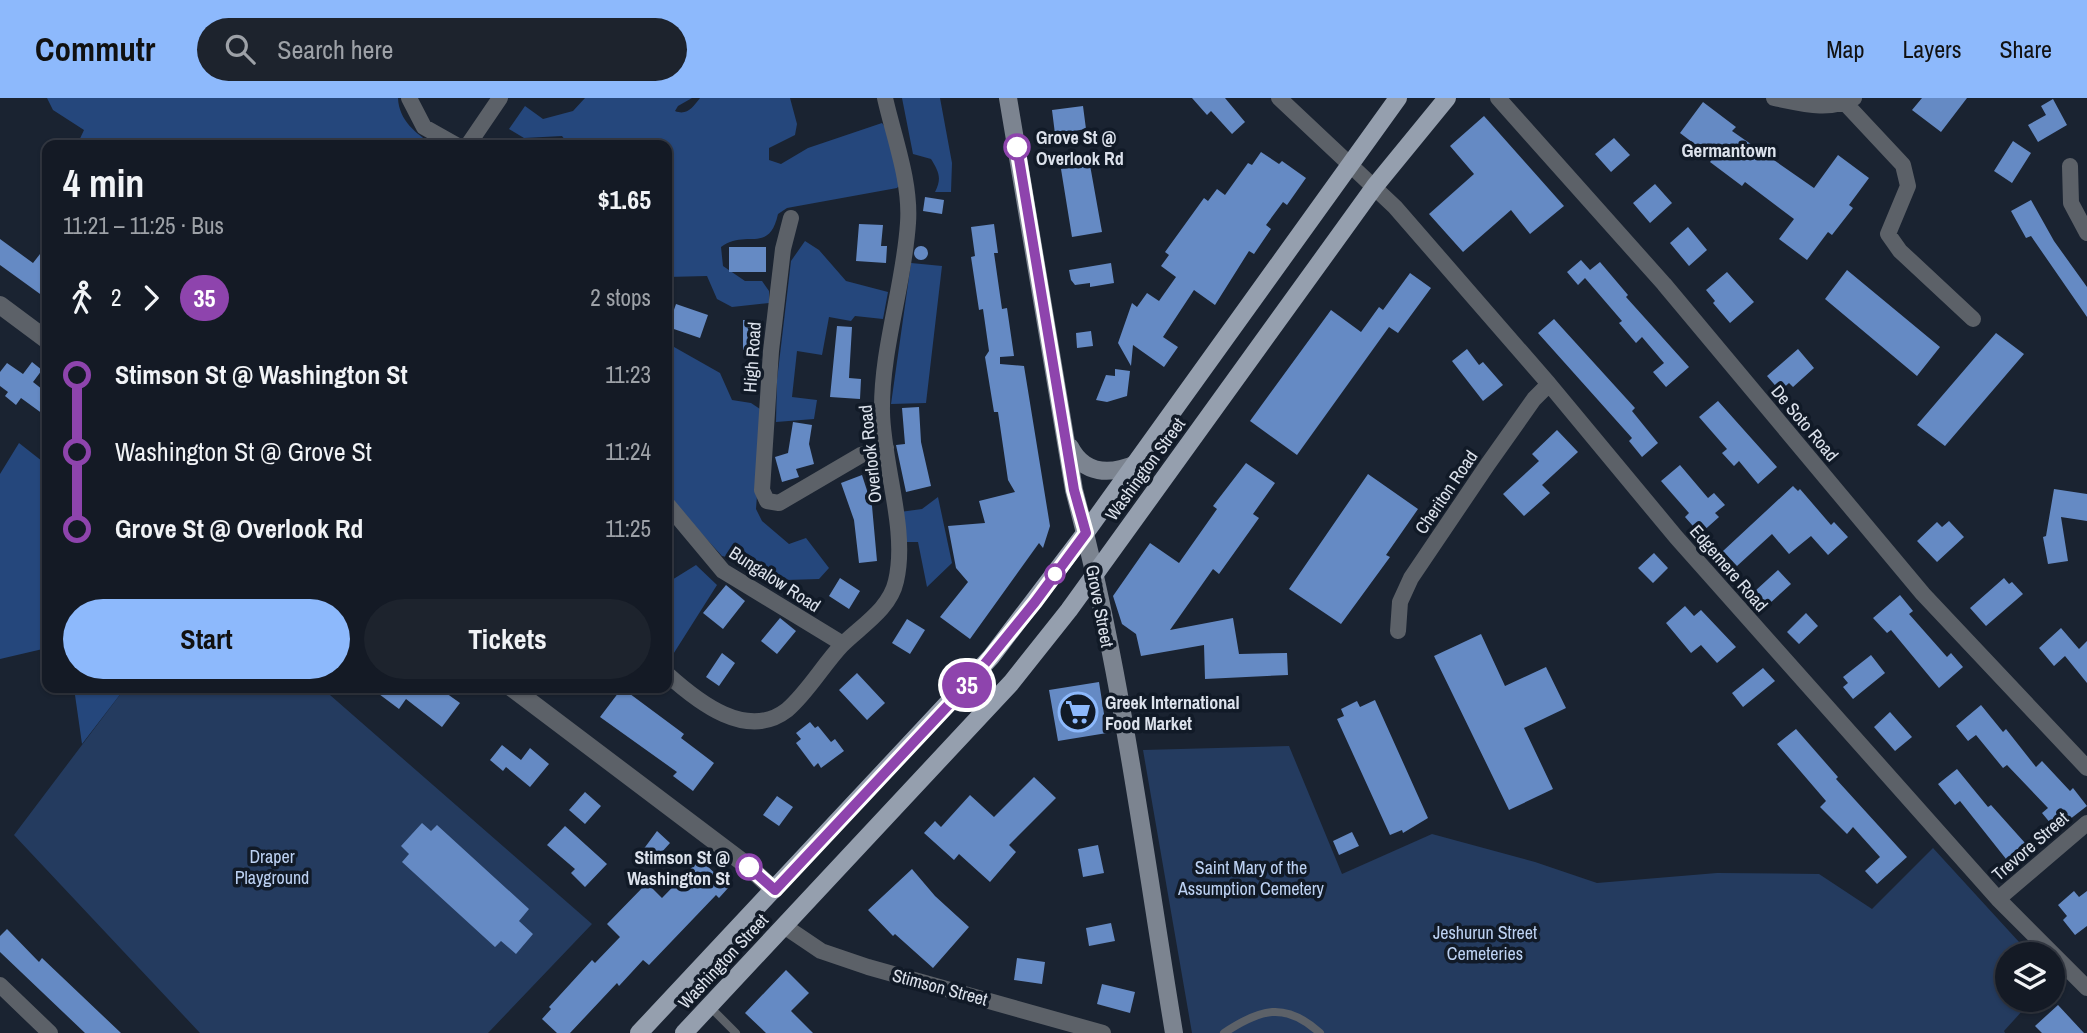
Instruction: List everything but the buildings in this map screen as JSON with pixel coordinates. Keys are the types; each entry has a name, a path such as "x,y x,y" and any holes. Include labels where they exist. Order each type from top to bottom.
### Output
{"main road":[{"name":"Grove Street","path":"1008,98 1069,444 1074,490 1094,574 1174,1033"},
{"name":"Washington Street","path":"639,1033 970,682 1035,602 1398,98"},
{"name":"Washington Street","path":"684,1033 996,701 1094,574 1375,186 1447,98"},
{"path":"1069,444 1084,466 1099,471 1116,470 1136,464"},
{"path":"775,890 799,911"},
{"path":"760,905 784,926"}],"street":[{"path":"409,98 424,127 447,140"},
{"path":"471,140 500,98"},
{"name":"Overlook Road","path":"672,679 692,697 713,709 745,720 765,722 774,719 792,705 843,644 878,612 891,595 897,577 896,511 886,448 883,390 908,211 885,98"},
{"name":"Edgemere Road","path":"1279,98 1375,186 1549,384 1676,537 1998,899 2087,989"},
{"name":"De Soto Road","path":"1498,98 1664,284 1923,594 2087,768"},
{"path":"1774,98 1815,106 1850,101 1903,165 1908,186 1888,233 1899,251 1973,319"},
{"path":"2070,166 2071,203 2087,233"},
{"name":"High Road","path":"792,218 783,249 771,351 762,482 767,501 779,503 861,455 886,448"},
{"path":"0,305 42,336"},
{"name":"Cheriton Road","path":"1398,631 1400,602 1411,578 1534,399 1549,384"},
{"name":"Bungalow Road","path":"672,510 723,571 843,644"},
{"path":"519,693 749,867 775,890"},
{"name":"Trevore Street","path":"1998,899 2087,822"},
{"name":"Stimson Street","path":"784,926 821,951 867,967 1103,1033"},
{"path":"0,985 50,1033"}],"lane":[{"path":"709,1006 736,1033"},
{"path":"1230,1031 1255,1014 1273,1011 1298,1018 1320,1033"}],"green space":[{"name":"Draper Playground","path":"121,693 328,693 592,924 488,1033 200,1033 14,835"},
{"name":"Jeshurun Street Cemeteries","path":"1289,746 1342,874 1432,834 1535,862 1597,883 1717,873 1819,874 1872,909 1933,848 2019,942 1995,942 1995,1012 2021,1012 2005,1033 1192,1033 1143,750"}],"shaded area":[{"path":"47,98 398,98 405,120 427,140 79,140 84,130 53,110"},
{"path":"585,98 692,98 678,106 675,111 683,112 689,110 700,98 790,98 797,124 795,135 769,148 769,160 781,164 808,148 882,123 887,130 900,184 897,188 787,208 778,214 769,234 730,242 721,247 723,266 745,281 762,281 769,291 769,303 732,307 717,299 707,276 672,277 672,140 565,140 562,136 524,138 509,129 525,106 543,119 573,111"},
{"path":"902,98 940,98 952,163 951,192 935,192 939,179 934,164 931,159 913,154"},
{"path":"805,241 819,250 846,281 888,292 883,319 855,316 851,321 829,317 822,355 797,351 792,397 817,400 814,419 776,422 777,380 791,261"},
{"path":"911,263 942,266 926,403 891,404"},
{"path":"672,346 720,373 732,400 751,403 763,411 756,509 762,521 789,544 806,538 829,568 819,579 786,580 764,565 722,556 672,501"},
{"path":"19,443 42,461 42,649 0,659 0,474"},
{"path":"938,497 952,563 927,587 918,542 904,542 900,512 922,509"},
{"path":"696,565 717,585 672,656 672,580"},
{"path":"75,693 121,693 82,744"}],"bus line":[{"name":"35","path":"749,867 775,890 970,682 1035,602 1086,533 1074,490 1069,444 1017,147"}],"place":[{"name":"Grove St @ Overlook Rd","path":"1017,147"},
{"name":"Greek International Food Market","path":"1078,712"},
{"name":"Stimson St @ Washington St","path":"749,867"}],"district":[{"name":"Germantown","path":"1729,150"}],"park label":[{"name":"Saint Mary of the Assumption Cemetery","path":"1251,877"}]}
